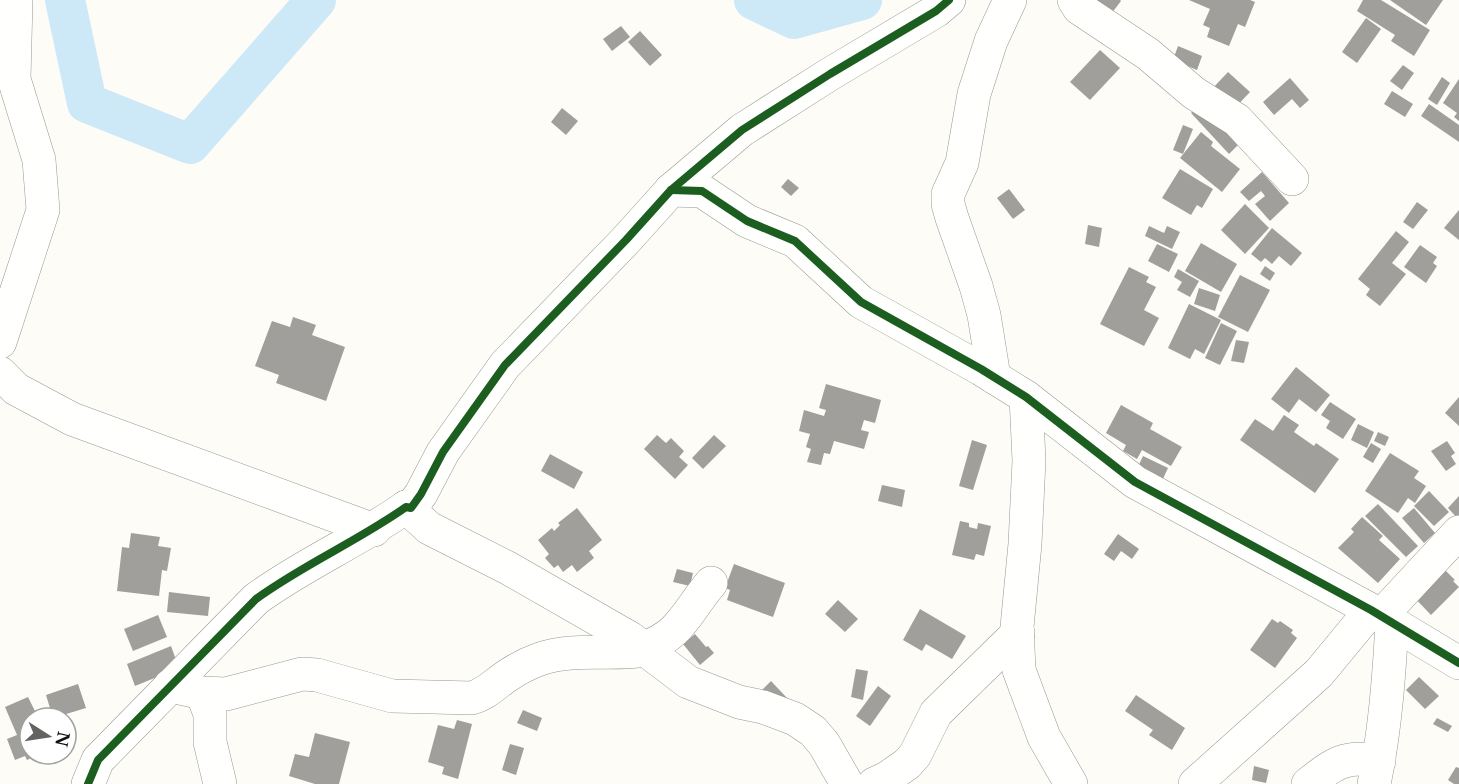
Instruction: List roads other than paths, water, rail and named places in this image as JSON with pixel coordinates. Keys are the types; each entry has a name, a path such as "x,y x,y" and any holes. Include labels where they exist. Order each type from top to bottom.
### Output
{"street":[{"path":"88,784 98,760 256,599 278,583 374,530 406,507 411,508 421,494 442,452 505,365 671,190 742,130 936,11 949,0"},
{"path":"994,377 984,315 950,212 948,194 962,163 974,94 991,41 1010,0"},
{"path":"1074,0 1078,8 1148,54 1194,93 1237,120 1292,179"},
{"path":"0,342 43,210 39,160 14,79 16,1"},
{"path":"671,190 702,191 747,221 795,241 861,302 1026,397 1135,482 1381,616 1459,663"},
{"path":"0,373 16,389 72,419 374,530"},
{"path":"1026,397 1029,461 1018,633 1019,670 1044,737 1071,784"},
{"path":"406,507 429,528 589,613 645,649 688,682 739,702 763,707 795,719 813,731 824,744 847,784"},
{"path":"1195,784 1381,616 1459,532"},
{"path":"171,686 202,693 226,694 302,674 316,675 392,696 472,698 481,696 509,674 553,655 603,651 624,654 658,643 679,626 695,601 711,583"},
{"path":"1376,772 1388,682 1381,616"},
{"path":"874,784 907,764 915,754 924,732 936,713 1018,633"},
{"path":"202,693 210,714 210,742 220,784"},
{"path":"1308,784 1341,761 1364,758 1376,772"}],"waterway":[{"path":"65,0 87,103 190,144 316,0"},
{"path":"754,0 794,19 862,0"}]}
